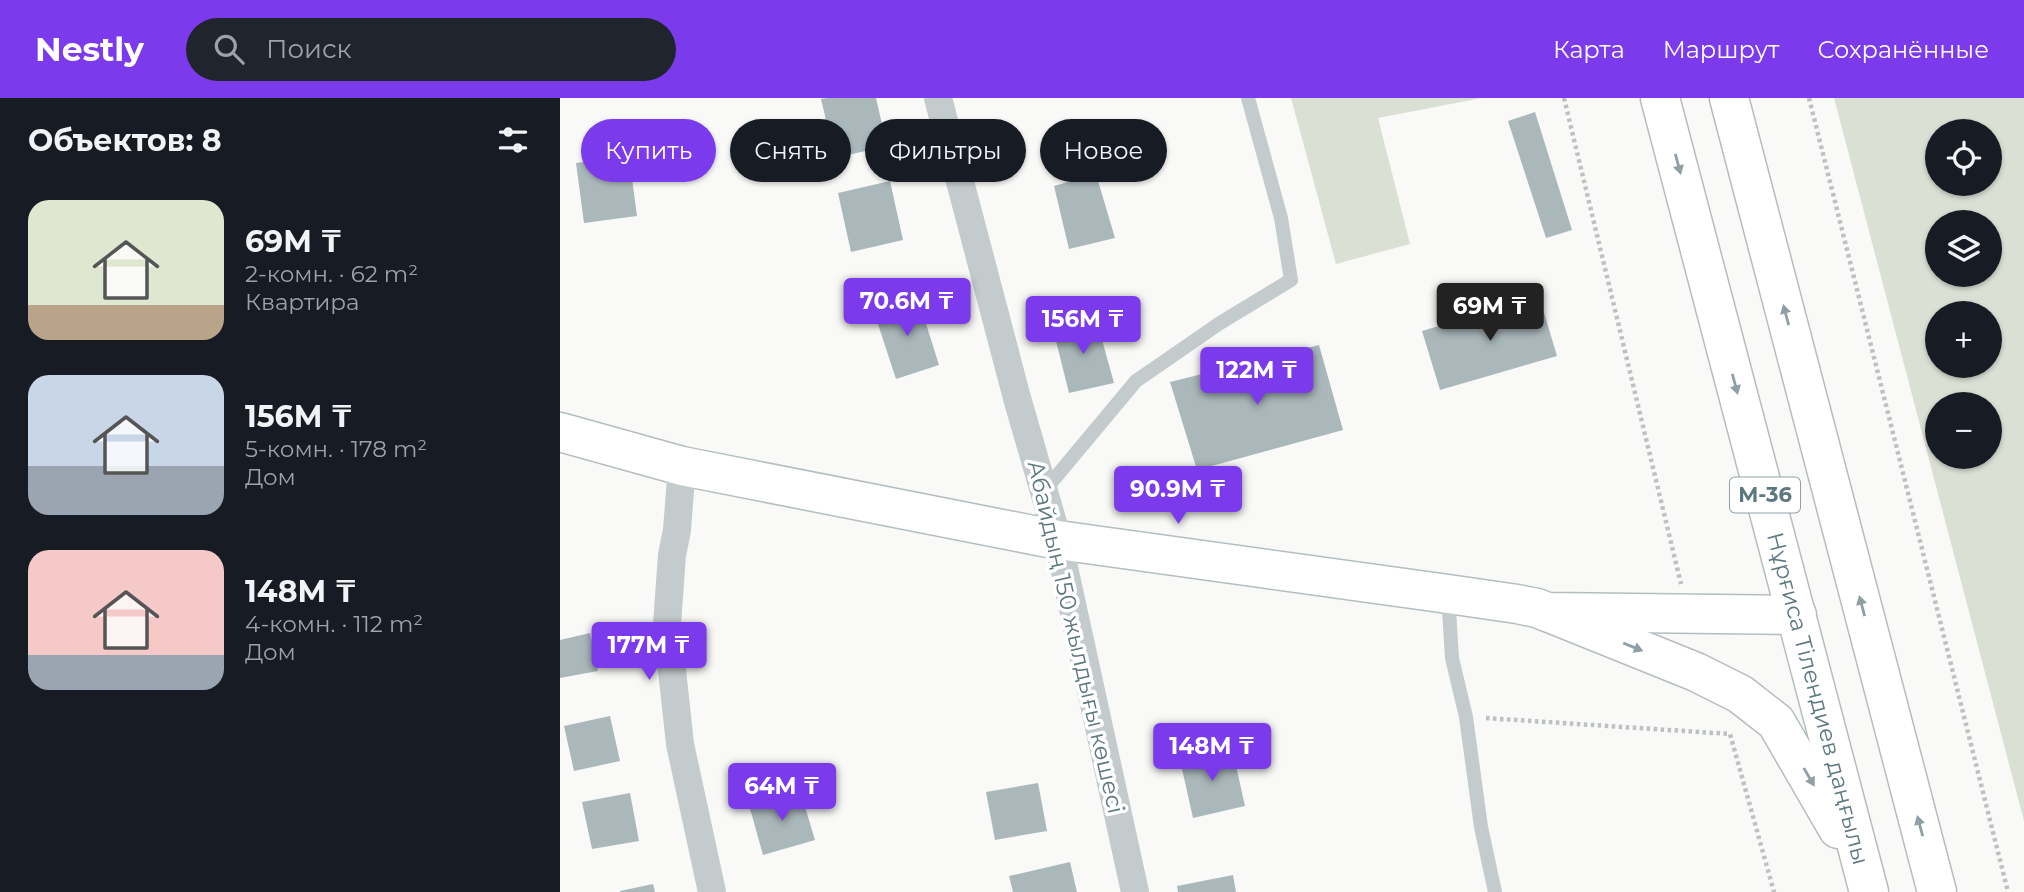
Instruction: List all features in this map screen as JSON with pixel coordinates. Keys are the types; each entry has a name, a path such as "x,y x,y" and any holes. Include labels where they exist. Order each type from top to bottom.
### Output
{"main road":[{"name":"Нұрғиса Тілендиев даңғылы","path":"1660,98 1867,886"},
{"name":"M-36","path":"1729,98 1937,892"},
{"path":"560,432 682,466 1058,540 1537,608 1696,672 1740,694 1776,722 1812,782 1867,886"},
{"path":"1547,612 1797,615"}],"street":[{"name":"Абайдың 150 жылдығы көшесі","path":"938,98 1017,398 1058,540 1135,892"},
{"path":"682,466 667,624 680,744 712,892"}],"lane":[{"path":"1045,490 1136,381 1220,323 1291,281 1281,218 1248,98"},
{"path":"1448,594 1452,658 1466,717 1481,827 1495,892"}],"path":[{"path":"1564,98 1689,614"},
{"path":"1809,98 2008,892"},
{"path":"1466,717 1730,734 1774,892"}],"shaded area":[{"path":"1291,98 1482,98 1378,118 1410,244 1336,264"},
{"path":"1834,98 2024,98 2024,821 1931,469 2002,469 2002,392 1925,392 1925,444"}],"building":[{"path":"876,98 881,119 865,119 865,151 851,154 851,119 826,119 821,99"},
{"path":"1535,112 1572,230 1546,238 1508,121"},
{"path":"581,162 581,182 632,182 637,216 584,223 576,163"},
{"path":"890,182 903,240 851,252 838,193"},
{"path":"1068,182 1098,182 1115,238 1069,249 1054,186"},
{"path":"1539,296 1557,356 1440,390 1422,331"},
{"path":"918,298 939,365 896,379 874,312"},
{"path":"1096,318 1114,383 1069,393 1053,329"},
{"path":"1319,345 1343,430 1197,470 1170,382"},
{"path":"590,633 598,671 560,678 560,640"},
{"path":"610,716 620,761 574,771 564,726"},
{"path":"1232,748 1245,806 1193,818 1180,760"},
{"path":"1038,783 1047,831 995,840 986,792"},
{"path":"800,790 815,840 763,855 749,805"},
{"path":"630,793 639,841 592,849 582,802"},
{"path":"1070,862 1077,892 1013,892 1009,876"},
{"path":"1233,875 1236,892 1178,892 1177,886"},
{"path":"653,884 655,892 620,892 620,891"}]}
